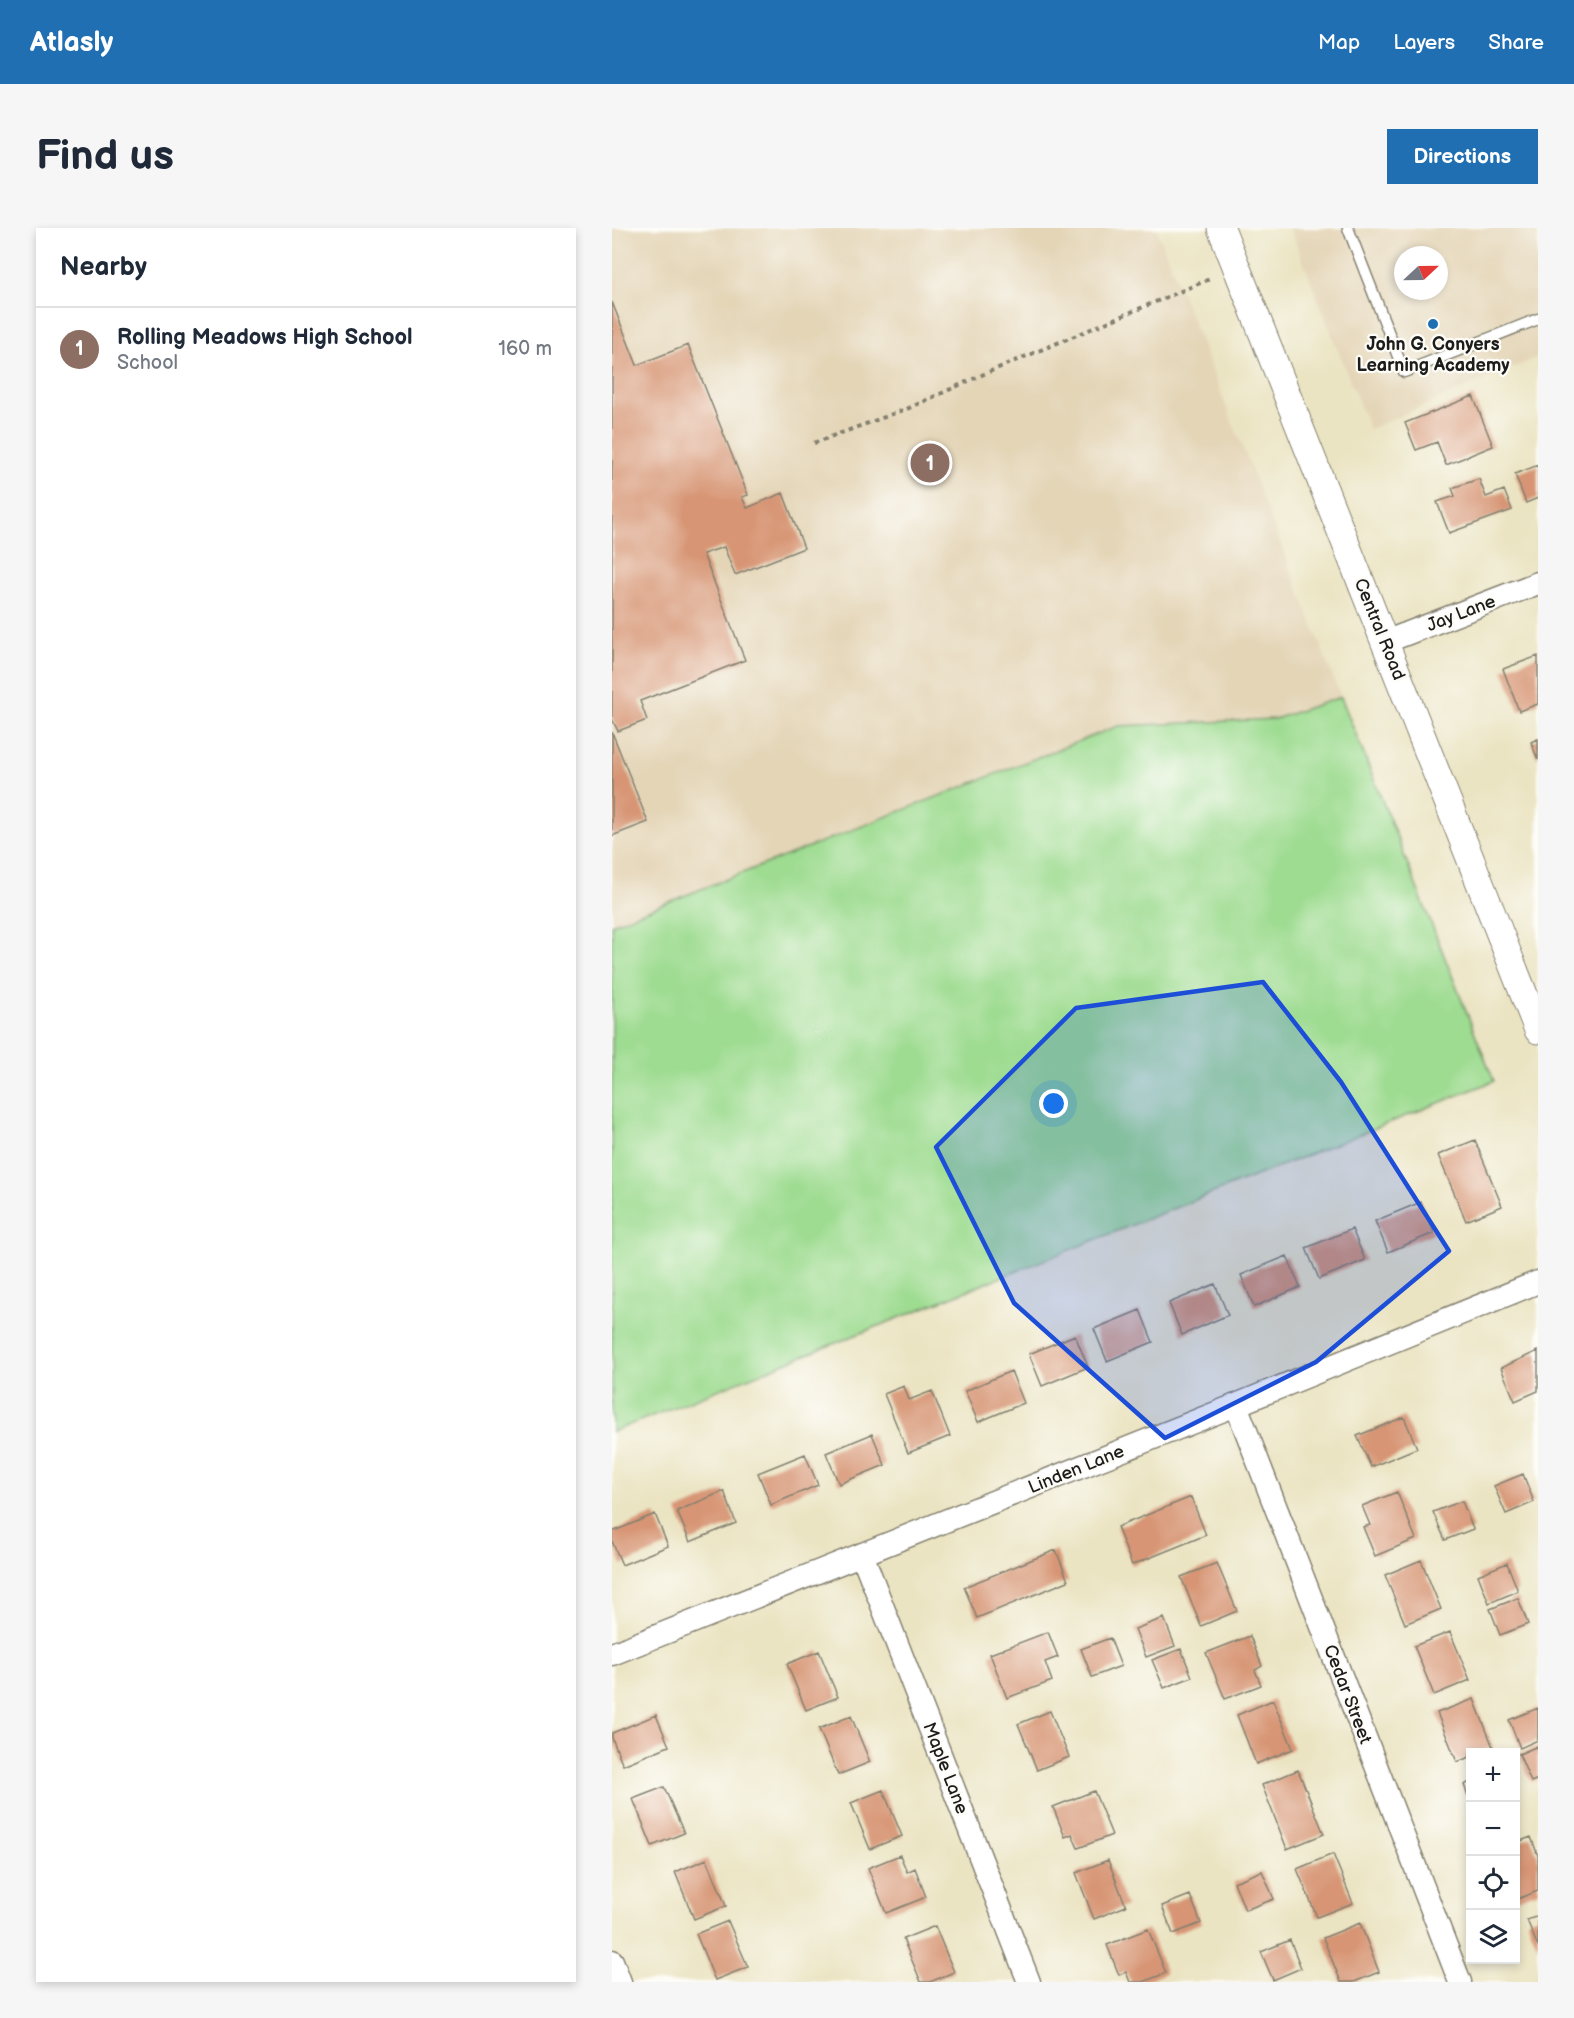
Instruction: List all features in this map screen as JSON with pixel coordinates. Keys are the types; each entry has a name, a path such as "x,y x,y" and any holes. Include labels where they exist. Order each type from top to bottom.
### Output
{"street":[{"name":"Central Road","path":"1221,228 1538,1030"},
{"name":"Jay Lane","path":"1385,642 1538,583"},
{"name":"Linden Lane","path":"612,1654 1538,1282"},
{"name":"Cedar Street","path":"1236,1405 1460,1982"},
{"name":"Maple Lane","path":"862,1554 1029,1982"},
{"path":"612,1961 620,1982"}],"lane":[{"path":"1348,228 1404,372 1538,319"}],"path":[{"path":"814,443 909,408 1217,276"}],"highlighted area":[{"path":"1263,982 1341,1082 1449,1251 1316,1362 1165,1438 1014,1303 936,1147 1076,1008"}],"shaded area":[{"path":"612,228 1156,228 1341,697 1275,719 1118,726 612,924"},
{"name":"John G. Conyers Learning Academy","path":"1290,228 1538,228 1538,357 1369,429"}],"green space":[{"path":"1341,697 1494,1081 612,1432 612,924 1118,726 1275,719"}],"building":[{"path":"612,302 637,365 688,345 748,495 742,497 747,508 783,493 804,548 735,575 724,547 703,554 745,660 640,701 647,720 618,731 612,719"},
{"path":"1473,396 1493,446 1446,465 1437,442 1416,450 1405,423"},
{"path":"1538,465 1538,498 1526,503 1515,474"},
{"path":"1479,479 1486,497 1504,490 1512,510 1449,533 1437,502 1455,496 1452,488"},
{"path":"1538,656 1538,704 1519,711 1503,669"},
{"path":"612,732 648,822 612,836"},
{"path":"1538,739 1538,760 1531,742"},
{"path":"1475,1140 1502,1206 1466,1221 1438,1155"},
{"path":"1421,1202 1434,1233 1388,1252 1375,1221"},
{"path":"1352,1229 1365,1260 1319,1279 1306,1248"},
{"path":"1287,1256 1300,1287 1254,1307 1241,1275"},
{"path":"1215,1284 1228,1315 1182,1335 1169,1303"},
{"path":"1140,1310 1153,1342 1107,1361 1094,1329"},
{"path":"1075,1335 1088,1367 1042,1386 1029,1354"},
{"path":"1538,1351 1538,1391 1515,1401 1501,1368"},
{"path":"1011,1371 1024,1403 978,1422 965,1391"},
{"path":"904,1386 909,1400 932,1391 950,1436 908,1453 884,1394"},
{"path":"1404,1417 1417,1448 1371,1467 1357,1436"},
{"path":"872,1434 885,1465 839,1484 826,1453"},
{"path":"805,1454 818,1485 771,1505 758,1473"},
{"path":"1523,1474 1534,1502 1506,1514 1494,1486"},
{"path":"724,1491 736,1523 690,1542 677,1511"},
{"path":"1397,1492 1416,1539 1375,1556 1363,1527 1370,1525 1362,1506"},
{"path":"1191,1497 1206,1535 1132,1565 1117,1527"},
{"path":"1462,1501 1473,1529 1445,1540 1433,1512"},
{"path":"655,1514 668,1546 622,1565 612,1541 612,1532"},
{"path":"1056,1550 1068,1581 977,1618 964,1587"},
{"path":"1421,1560 1441,1609 1405,1624 1385,1575"},
{"path":"1217,1563 1237,1611 1201,1626 1181,1577"},
{"path":"1507,1563 1518,1591 1489,1603 1478,1575"},
{"path":"1518,1598 1528,1624 1500,1635 1490,1609"},
{"path":"1164,1618 1175,1646 1146,1657 1135,1629"},
{"path":"1048,1632 1058,1657 1045,1662 1052,1681 1007,1698 990,1654"},
{"path":"1450,1632 1470,1680 1434,1695 1414,1646"},
{"path":"1250,1636 1262,1666 1255,1670 1261,1685 1225,1699 1206,1653"},
{"path":"1110,1638 1121,1666 1092,1677 1081,1649"},
{"path":"1181,1649 1192,1677 1164,1688 1152,1660"},
{"path":"819,1651 838,1697 806,1710 787,1664"},
{"path":"1474,1699 1493,1747 1466,1748 1466,1759 1457,1762 1437,1713"},
{"path":"1273,1700 1293,1749 1256,1764 1237,1715"},
{"path":"1538,1708 1538,1740 1520,1748 1509,1720"},
{"path":"1050,1711 1069,1757 1037,1770 1018,1724"},
{"path":"656,1715 669,1746 623,1765 612,1733"},
{"path":"851,1716 870,1762 838,1775 819,1729"},
{"path":"1538,1746 1538,1779 1531,1782 1520,1754"},
{"path":"1298,1770 1324,1834 1287,1849 1262,1785"},
{"path":"664,1787 684,1833 652,1846 633,1799"},
{"path":"883,1790 902,1836 870,1849 851,1803"},
{"path":"1094,1791 1112,1835 1078,1848 1072,1834 1065,1837 1053,1807"},
{"path":"1531,1837 1538,1856 1538,1891 1520,1898 1520,1856 1520,1841"},
{"path":"1333,1854 1353,1903 1317,1917 1297,1869"},
{"path":"900,1855 907,1872 915,1868 926,1897 886,1913 868,1868"},
{"path":"707,1859 726,1906 694,1919 675,1872"},
{"path":"1108,1860 1126,1906 1094,1919 1076,1873"},
{"path":"1262,1871 1274,1899 1245,1910 1234,1882"},
{"path":"1190,1895 1201,1923 1173,1934 1162,1906"},
{"path":"1538,1916 1538,1947 1527,1920"},
{"path":"728,1921 748,1967 715,1980 696,1934"},
{"path":"1360,1923 1379,1972 1354,1982 1341,1982 1323,1938"},
{"path":"935,1926 954,1972 930,1982 921,1982 903,1939"},
{"path":"1148,1929 1166,1973 1143,1982 1130,1982 1126,1972 1119,1975 1107,1945"},
{"path":"1290,1940 1301,1968 1273,1980 1261,1952"}],"place":[{"name":"John G. Conyers Learning Academy","path":"1433,324"},
{"name":"Rolling Meadows High School","path":"930,463"}]}
